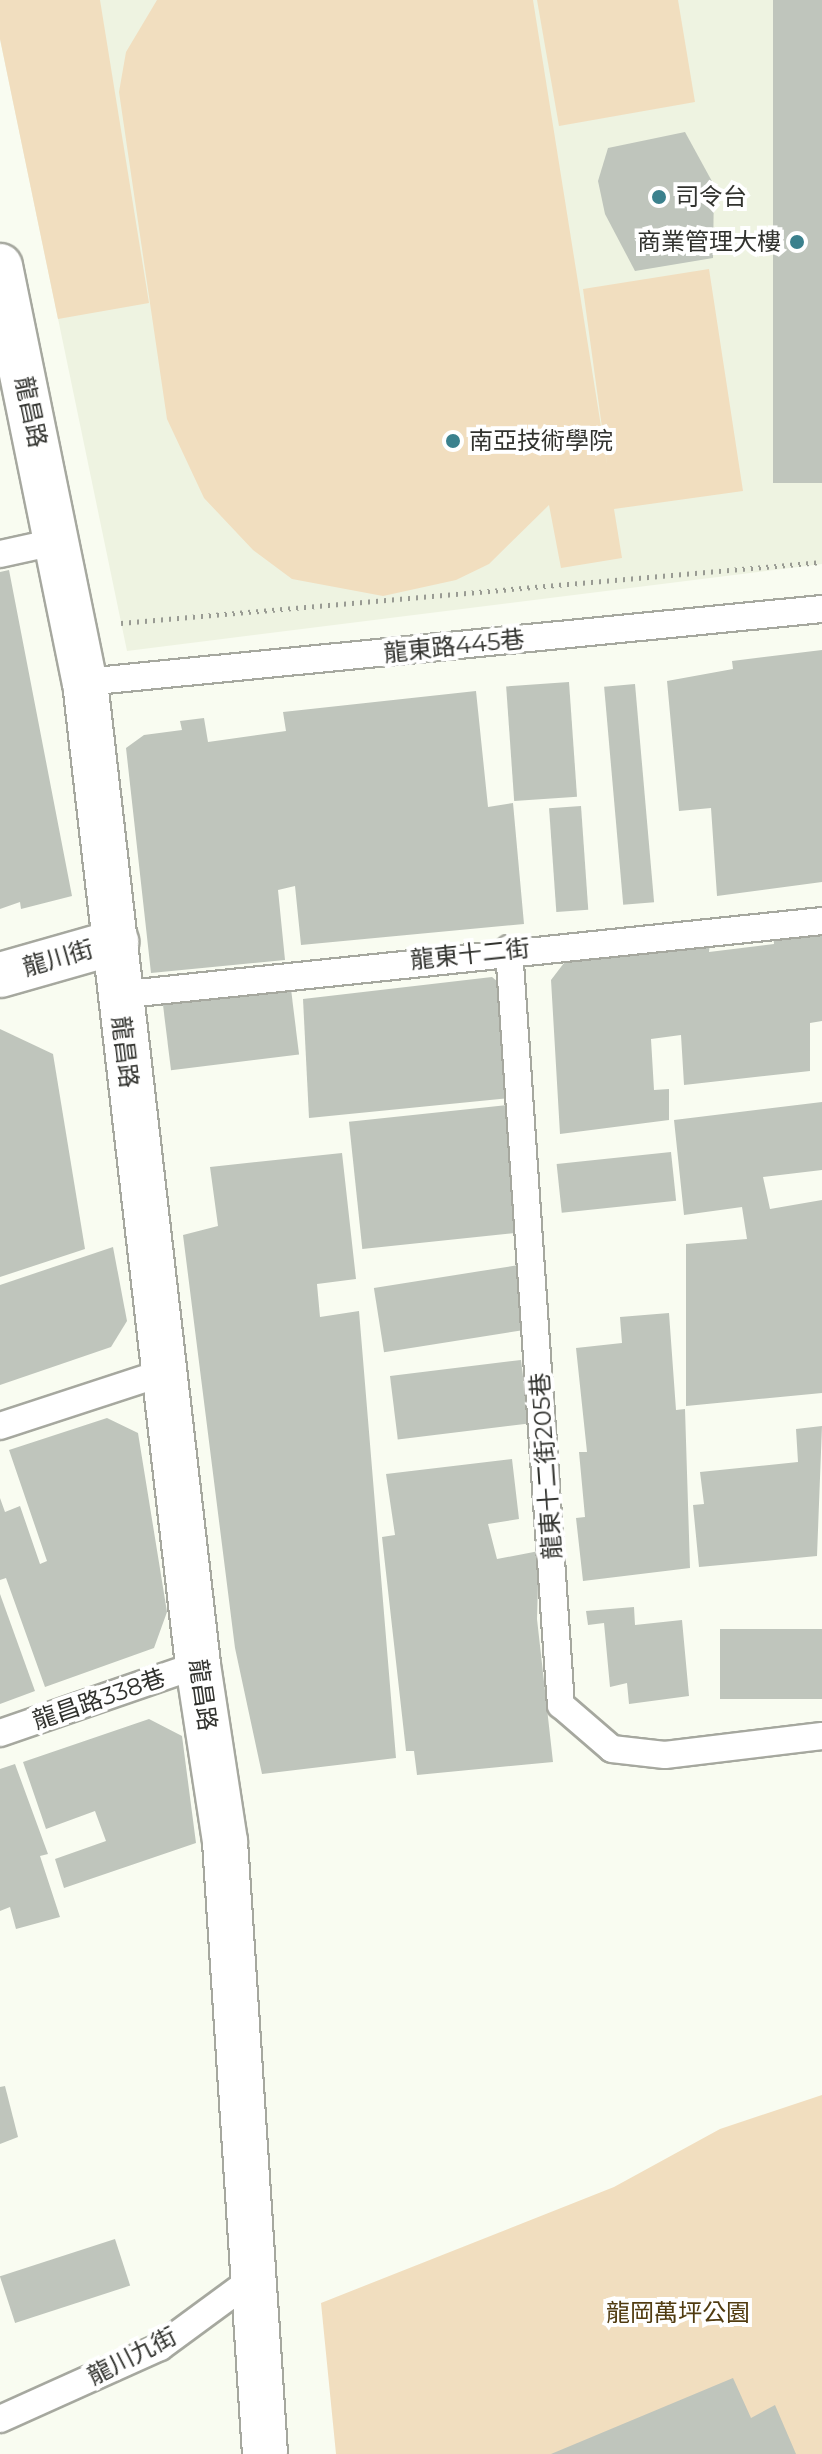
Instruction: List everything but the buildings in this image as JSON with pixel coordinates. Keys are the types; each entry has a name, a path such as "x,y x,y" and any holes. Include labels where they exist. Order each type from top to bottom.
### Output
{"street":[{"name":"龍昌路","path":"1,275 59,541 72,628 85,682 116,942 118,995 198,1665 225,1842 265,2454"},
{"name":"龍川街","path":"0,975 116,942"}],"lane":[{"path":"0,554 59,541"},
{"name":"龍東路445巷","path":"85,682 822,609"},
{"name":"龍東十二街","path":"118,995 509,949 822,921"},
{"name":"龍東十二街205巷","path":"509,949 561,1705 612,1749 665,1755 822,1736"},
{"path":"0,1426 165,1372"},
{"name":"龍昌路338巷","path":"0,1733 198,1665"},
{"name":"龍川九街","path":"0,2419 160,2347 254,2278"}],"path":[{"path":"72,628 822,562"}],"shaded area":[{"name":"南亞技術學院","path":"0,0 822,0 822,564 127,651 0,39"}],"green space":[{"path":"0,0 100,0 149,303 58,319 0,39"},
{"path":"157,0 533,0 607,464 583,289 709,269 743,491 614,509 622,558 561,568 549,505 489,564 456,580 383,596 292,579 253,550 204,498 167,419 119,92 126,52"},
{"path":"537,0 678,0 695,102 559,126"},
{"name":"龍岡萬坪公園","path":"822,2095 822,2454 336,2454 321,2303 614,2187 720,2129"}],"place":[{"name":"司令台","path":"659,197"},
{"name":"商業管理大樓","path":"797,242"},
{"name":"南亞技術學院","path":"453,441"}]}
